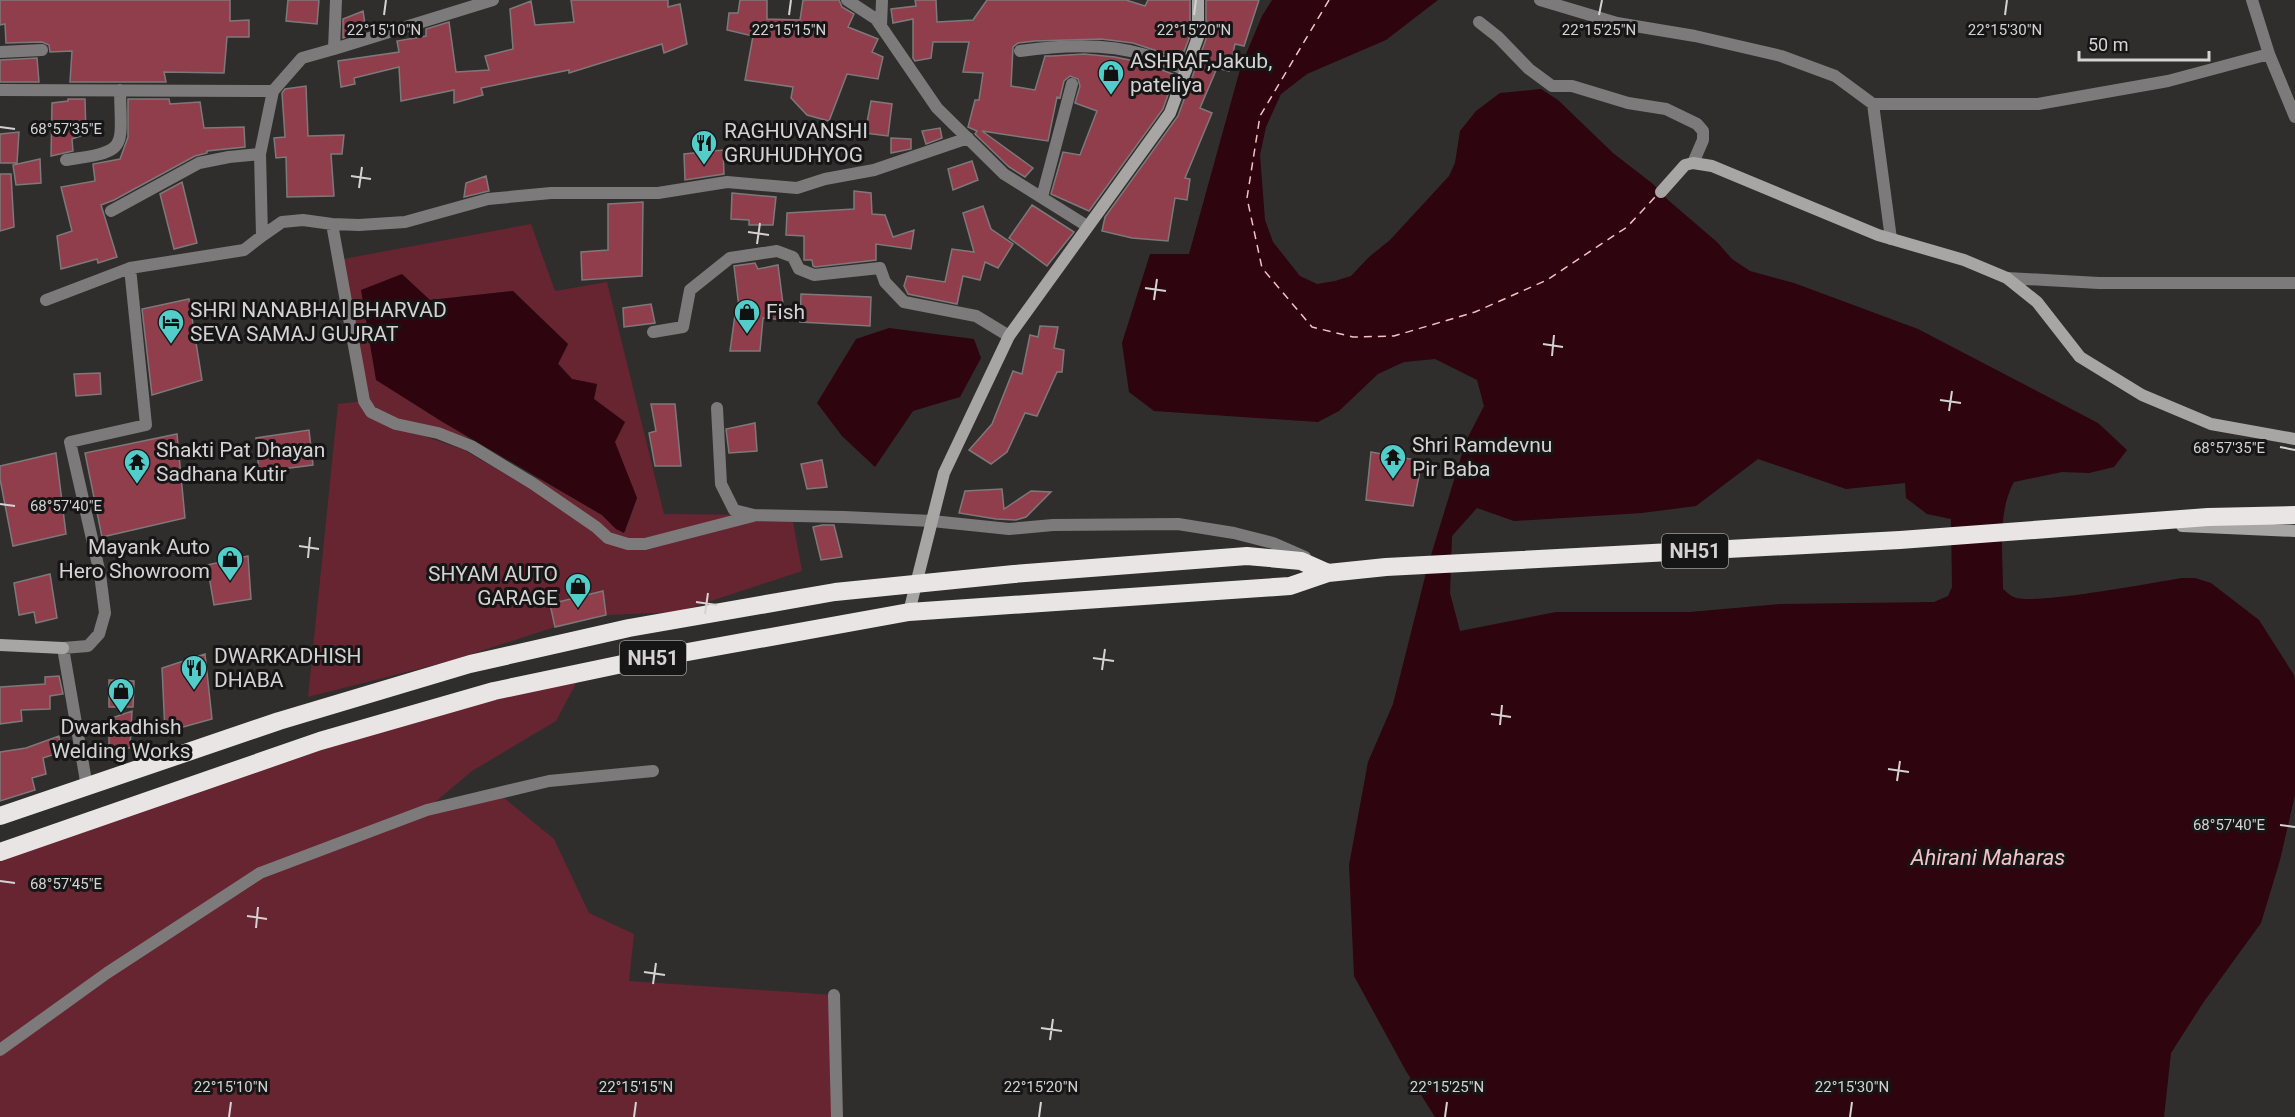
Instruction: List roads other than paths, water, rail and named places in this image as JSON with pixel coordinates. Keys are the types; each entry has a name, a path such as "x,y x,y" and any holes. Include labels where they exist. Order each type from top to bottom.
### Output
{"highway":[{"name":"NH51","path":"0,852 320,741 494,691 631,662 909,612 1290,586 1328,573 1386,567 1900,540 2208,517 2295,515"},
{"name":"NH51","path":"0,816 279,721 470,664 640,626 835,592 1247,556 1301,561 1328,573"}],"street":[{"path":"334,49 336,0"},
{"path":"261,236 260,154 273,91 302,58 493,0"},
{"path":"847,0 876,19 937,108 1004,174 1087,226"},
{"path":"881,26 882,0"},
{"path":"909,612 944,473 1009,336 1170,113 1198,37 1198,0"},
{"path":"1540,0 1617,23 1695,36 1781,56 1835,76 1873,104 2038,104 2168,81 2269,54"},
{"path":"2252,0 2269,54 2294,109"},
{"path":"1479,22 1529,69 1552,86 1572,86 1628,103 1666,109 1697,124 1703,131 1703,140 1693,163"},
{"path":"1020,51 1053,46 1102,48 1144,54 1186,70"},
{"path":"0,52 42,50"},
{"path":"1041,197 1072,84"},
{"path":"0,90 273,91"},
{"path":"66,160 112,151 118,145 121,136 120,90"},
{"path":"1873,104 1890,239"},
{"path":"46,300 130,268 244,250 282,222 303,220 359,225 405,222 488,199 551,193 658,193 727,182 797,188 825,179 874,170 968,138"},
{"path":"111,211 199,163 260,154"},
{"path":"1660,192 1685,165 1693,163 1712,166 1890,239 1964,260 2007,278 2037,302 2080,357 2142,395 2211,424 2295,439"},
{"path":"332,224 364,401 371,412 396,424 438,433 471,446 532,483 596,527 608,538 628,544 645,544 754,515"},
{"path":"653,332 683,327 690,290 730,258 777,250 793,257 799,269 814,275 880,268 885,282 904,302 975,316 1009,336"},
{"path":"0,645 63,648 88,646 99,634 105,613 100,574 70,441 146,425 130,268"},
{"path":"2007,278 2099,283 2295,283"},
{"path":"717,408 721,484 734,510 754,515 932,521 1009,529 1053,525 1178,524 1234,532 1273,543 1305,557 1328,573"},
{"path":"2208,517 2263,508 2295,506"},
{"path":"2126,524 2295,531"},
{"path":"63,648 87,787"},
{"path":"0,1050 107,973 260,873 427,810 549,781 653,771"},
{"path":"834,995 837,1117"}],"water":[{"name":"Ahirani Maharas","path":"1272,0 1438,0 1386,40 1307,74 1281,94 1266,127 1260,155 1265,220 1273,242 1300,276 1317,284 1351,276 1390,240 1449,176 1455,163 1460,131 1476,111 1500,93 1541,89 1558,100 1613,153 1653,184 1717,242 1732,259 1750,271 1794,283 1918,329 2098,423 2127,450 2114,467 2089,473 2062,472 2014,482 2003,520 2003,589 2014,597 2025,599 2095,592 2183,578 2195,578 2211,583 2259,620 2294,675 2295,681 2295,795 2280,860 2261,923 2203,1003 2171,1053 2164,1117 1435,1117 1406,1071 1354,976 1349,865 1368,762 1393,704 1428,565 1466,441 1484,406 1477,380 1435,359 1404,362 1378,374 1339,411 1318,422 1154,411 1129,392 1122,343 1150,254 1189,254 1241,66 1262,16","holes":["1758,459 1846,489 1905,483 1906,498 1927,514 1951,519 1952,587 1948,596 1934,602 1780,604 1690,612 1556,612 1460,631 1450,593 1452,536 1477,508 1514,521 1642,513 1696,506"]},
{"path":"402,274 430,300 513,291 568,344 558,364 572,379 597,384 594,399 625,422 615,442 637,498 624,533 616,529 602,515 441,421 376,380 361,290"},
{"path":"889,328 974,339 981,358 960,397 913,411 875,467 842,436 817,403 856,339"}],"place":[{"name":"ASHRAF,Jakub, pateliya","path":"1111,96"},
{"name":"RAGHUVANSHI GRUHUDHYOG","path":"704,166"},
{"name":"Fish","path":"747,335"},
{"name":"SHRI NANABHAI BHARVAD SEVA SAMAJ GUJRAT","path":"171,345"},
{"name":"Shri Ramdevnu Pir Baba","path":"1393,480"},
{"name":"Shakti Pat Dhayan Sadhana Kutir","path":"137,485"},
{"name":"Mayank Auto Hero Showroom","path":"230,582"},
{"name":"SHYAM AUTO GARAGE","path":"578,609"},
{"name":"DWARKADHISH DHABA","path":"194,691"},
{"name":"Dwarkadhish Welding Works","path":"121,714"}]}
